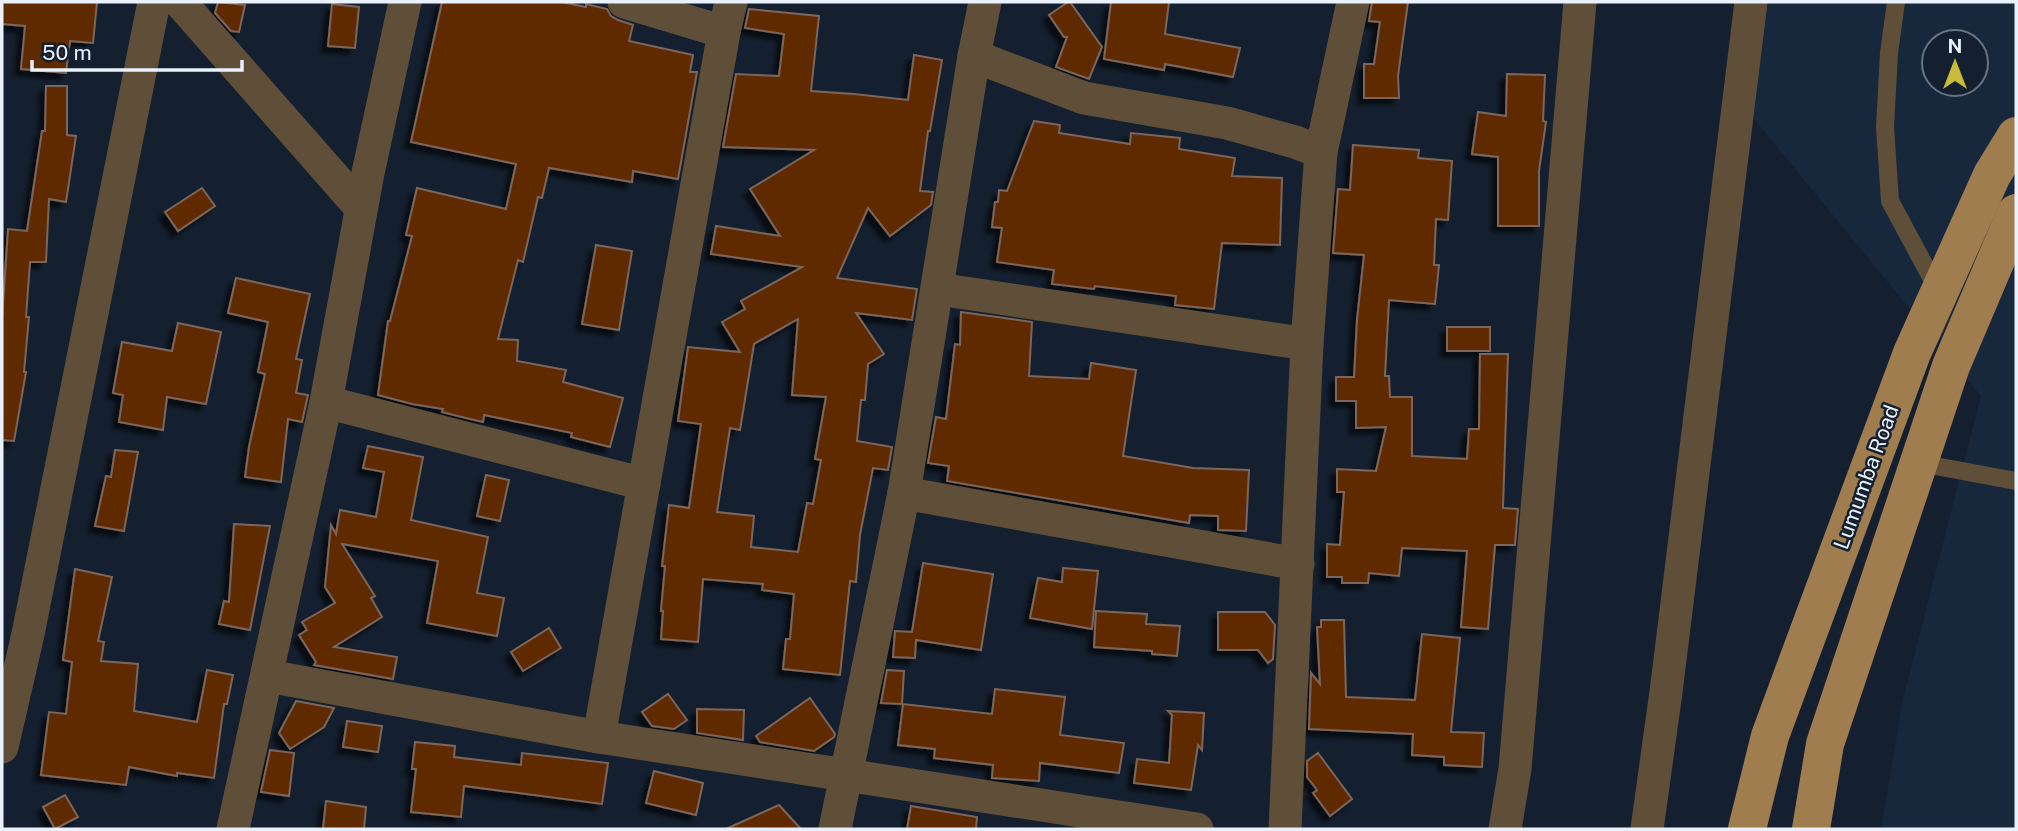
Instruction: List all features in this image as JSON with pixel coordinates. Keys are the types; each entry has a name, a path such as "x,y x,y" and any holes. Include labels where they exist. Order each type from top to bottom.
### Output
{"main road":[{"name":"Lumumba Road","path":"1747,829 1770,736 1912,353 1992,175 2016,136"},
{"name":"Lumumba Road","path":"1811,829 1825,744 1951,366 2016,214"}],"street":[{"path":"2,747 15,631 154,2"},
{"path":"180,2 361,208"},
{"path":"233,829 327,402 361,208 405,2"},
{"path":"599,737 727,17 624,2"},
{"path":"835,829 904,493 985,2"},
{"path":"1285,829 1307,344 1321,152 1353,2"},
{"path":"1505,829 1515,769 1580,2"},
{"path":"1647,829 1670,665 1751,2"},
{"path":"974,56 1084,98 1227,123 1321,152"},
{"path":"938,289 1307,344"},
{"path":"327,402 644,484"},
{"path":"904,493 1298,564"},
{"path":"268,676 599,737 1197,829"}],"lane":[{"path":"1896,2 1889,53 1885,127 1890,201 1939,292"},
{"path":"1919,463 2016,481"}],"shaded area":[{"path":"1761,2 2016,2 2016,829 1881,829 1903,699 1981,396 1751,115"}],"building":[{"path":"2,2 97,2 93,43 70,41 66,73 21,69 25,26 2,24"},
{"path":"218,2 245,5 239,32 231,31 215,13"},
{"path":"442,2 561,2 586,7 586,4 607,9 611,16 633,25 629,41 693,55 690,72 697,72 678,179 633,171 632,182 549,168 542,198 538,197 523,262 518,260 498,339 518,340 517,361 566,370 563,382 623,398 610,447 571,437 572,433 484,415 483,422 442,412 443,409 378,395 388,321 412,236 406,235 417,188 506,209 516,164 411,142"},
{"path":"1068,2 1102,47 1089,79 1056,67 1067,37 1064,37 1049,15"},
{"path":"1111,2 1169,2 1165,34 1240,48 1233,77 1165,64 1164,70 1104,59"},
{"path":"1372,2 1408,2 1398,76 1399,98 1364,98 1364,64 1374,64 1380,22 1369,21"},
{"path":"332,4 359,7 355,48 328,46"},
{"path":"749,9 819,16 811,91 908,100 914,55 942,60 920,191 933,192 931,205 890,236 868,208 837,278 917,289 912,320 856,313 884,354 868,364 865,400 861,400 857,441 892,447 888,470 873,468 860,535 856,582 850,581 840,675 783,669 786,639 790,639 794,594 762,590 763,584 703,579 698,642 661,639 665,566 662,566 669,505 689,508 701,424 678,421 688,347 740,352 722,322 745,309 741,301 802,267 711,254 716,226 780,236 750,189 814,150 723,147 736,74 779,76 784,34 745,28","holes":["798,319 792,395 826,397 815,459 821,460 813,504 807,503 798,552 751,547 754,516 717,512 730,428 740,430 754,344"]},
{"path":"1507,74 1545,75 1543,121 1546,122 1539,171 1539,226 1498,226 1498,157 1472,154 1478,112 1506,116"},
{"path":"46,86 67,86 67,135 76,136 66,202 49,199 46,262 30,262 26,372 14,441 2,440 2,320 8,229 27,231 42,131 45,131"},
{"path":"1034,121 1060,125 1059,133 1130,144 1131,133 1180,138 1179,149 1235,158 1232,176 1282,178 1280,245 1222,243 1214,309 1175,305 1176,296 1095,286 1094,289 1052,284 1054,270 997,262 1002,228 992,227 995,202 998,202 999,190 1007,191"},
{"path":"1353,145 1419,150 1418,158 1452,161 1448,220 1436,219 1434,265 1439,265 1435,304 1389,300 1385,376 1389,376 1390,397 1412,397 1412,456 1467,459 1469,429 1479,429 1480,354 1508,354 1503,508 1518,509 1515,545 1495,545 1488,629 1461,627 1467,551 1402,548 1399,576 1369,573 1368,583 1342,583 1342,577 1327,577 1327,544 1340,545 1344,492 1337,492 1337,469 1376,471 1386,427 1356,428 1356,401 1336,401 1336,377 1354,377 1364,255 1333,253 1338,189 1350,190"},
{"path":"202,188 215,206 178,231 165,212"},
{"path":"596,245 632,251 619,330 582,324"},
{"path":"236,278 310,294 296,359 302,360 296,393 308,395 302,422 288,419 281,482 245,477 265,374 258,372 268,322 228,313"},
{"path":"961,312 1032,322 1029,376 1089,379 1091,363 1136,370 1123,456 1193,468 1249,470 1246,531 1218,530 1218,516 1190,515 1189,523 947,481 949,466 928,463 936,417 946,419 955,344 960,345"},
{"path":"178,323 221,332 206,404 167,397 163,430 119,422 123,395 113,393 122,342 172,351"},
{"path":"1447,327 1490,327 1490,351 1447,351"},
{"path":"368,446 423,457 411,520 488,537 477,593 504,598 497,636 427,623 438,561 342,544 375,596 371,598 382,617 334,647 397,657 393,679 314,665 316,662 299,635 307,630 302,622 335,603 325,587 331,525 336,534 340,510 376,517 384,472 363,468"},
{"path":"115,450 138,452 124,531 95,526 106,476 111,477"},
{"path":"486,475 509,480 500,521 477,516"},
{"path":"234,524 270,526 250,630 219,624 224,601 229,602"},
{"path":"923,563 993,574 981,650 916,640 915,658 893,657 895,631 912,632"},
{"path":"1063,568 1098,571 1092,629 1030,618 1038,578 1062,582"},
{"path":"75,569 112,577 98,641 104,642 101,661 138,664 134,711 197,722 207,670 233,675 227,704 224,704 214,778 177,773 177,776 129,767 126,785 41,775 49,712 66,714 72,662 63,660"},
{"path":"1096,611 1147,614 1146,624 1180,626 1177,656 1152,654 1152,651 1094,647"},
{"path":"1218,612 1265,612 1275,625 1273,659 1268,663 1258,650 1218,650"},
{"path":"1321,620 1344,620 1346,697 1415,700 1422,634 1460,638 1451,732 1484,733 1482,767 1444,765 1444,757 1412,755 1413,734 1309,729 1311,673 1320,684 1317,627 1321,627"},
{"path":"549,628 561,648 523,671 511,652"},
{"path":"887,670 904,671 902,704 881,703"},
{"path":"995,689 1065,697 1060,735 1124,743 1119,773 1040,763 1039,781 992,778 993,765 934,758 935,749 898,745 903,704 992,714"},
{"path":"668,694 687,720 674,729 652,726 642,712"},
{"path":"810,698 835,734 834,737 814,751 760,742 756,736"},
{"path":"296,701 334,708 324,727 290,749 279,733"},
{"path":"697,709 744,710 743,740 697,733"},
{"path":"1168,711 1204,713 1202,750 1198,745 1191,790 1134,783 1137,759 1169,763 1172,715"},
{"path":"347,721 382,726 378,752 343,747"},
{"path":"415,742 455,746 454,757 521,765 522,753 608,763 602,804 464,786 461,817 411,812 416,769 412,769"},
{"path":"270,750 294,753 289,796 261,792"},
{"path":"1318,753 1352,799 1330,816 1313,793 1317,790 1307,777 1307,761"},
{"path":"654,771 703,783 696,815 646,803"},
{"path":"65,795 78,817 55,829 43,807"},
{"path":"326,801 366,807 364,829 323,829"},
{"path":"779,805 801,829 726,829"},
{"path":"911,806 977,817 976,829 907,829"}]}
